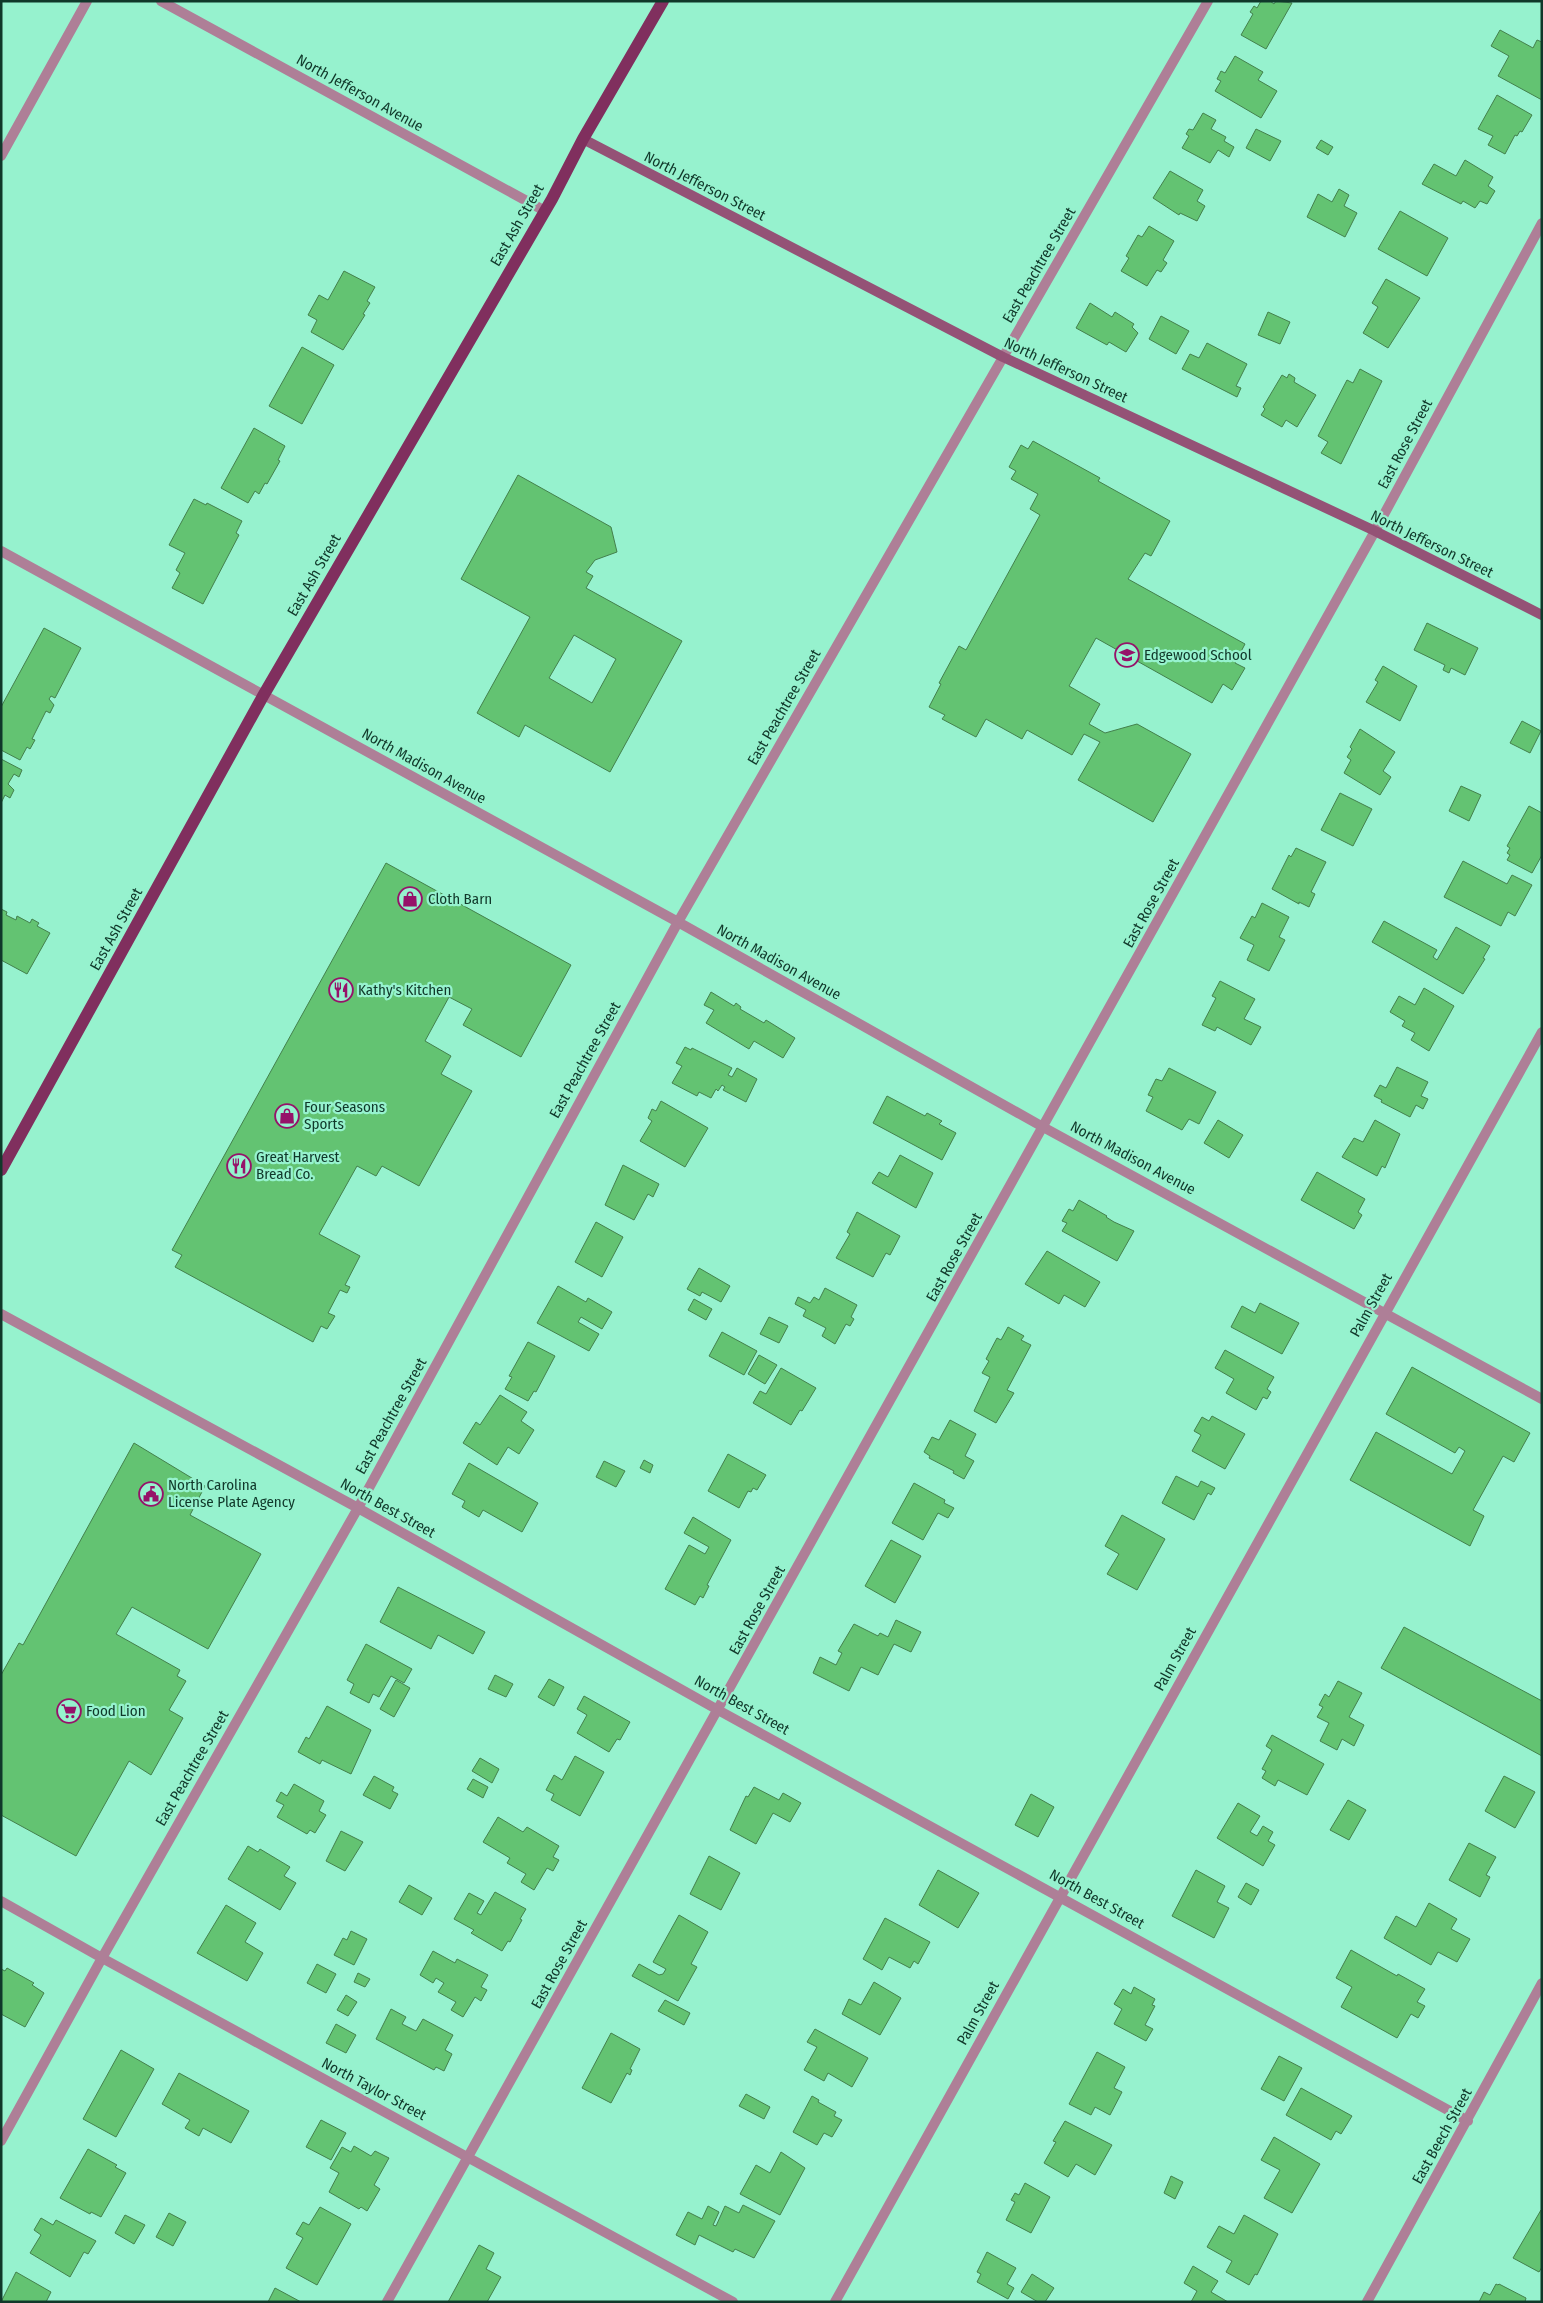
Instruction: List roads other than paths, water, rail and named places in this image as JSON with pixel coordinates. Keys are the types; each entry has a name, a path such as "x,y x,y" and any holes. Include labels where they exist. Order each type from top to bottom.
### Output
{"main road":[{"name":"East Ash Street","path":"1,1170 263,696 545,211 583,139 663,1"}],"street":[{"path":"1,156 87,1"},
{"name":"North Jefferson Avenue","path":"161,1 545,211"},
{"name":"East Peachtree Street","path":"1,2141 102,1958 358,1508 678,922 1208,1"},
{"name":"North Jefferson Street","path":"583,139 1003,358 1375,531 1542,615"},
{"name":"East Rose Street","path":"387,2302 1375,531 1542,223"},
{"name":"North Madison Avenue","path":"1,551 678,922 1043,1127 1542,1399"},
{"name":"Palm Street","path":"835,2302 1384,1312 1542,1032"},
{"name":"North Best Street","path":"1,1314 358,1508 718,1710 1468,2121"},
{"name":"North Taylor Street","path":"1,1902 733,2302"},
{"name":"East Beech Street","path":"1368,2302 1542,1983"}],"place":[{"name":"Edgewood School","path":"1127,655"},
{"name":"Cloth Barn","path":"410,899"},
{"name":"Kathy's Kitchen","path":"341,990"},
{"name":"Four Seasons Sports","path":"287,1116"},
{"name":"Great Harvest Bread Co.","path":"239,1166"},
{"name":"North Carolina License Plate Agency","path":"151,1494"},
{"name":"Food Lion","path":"69,1711"}]}
